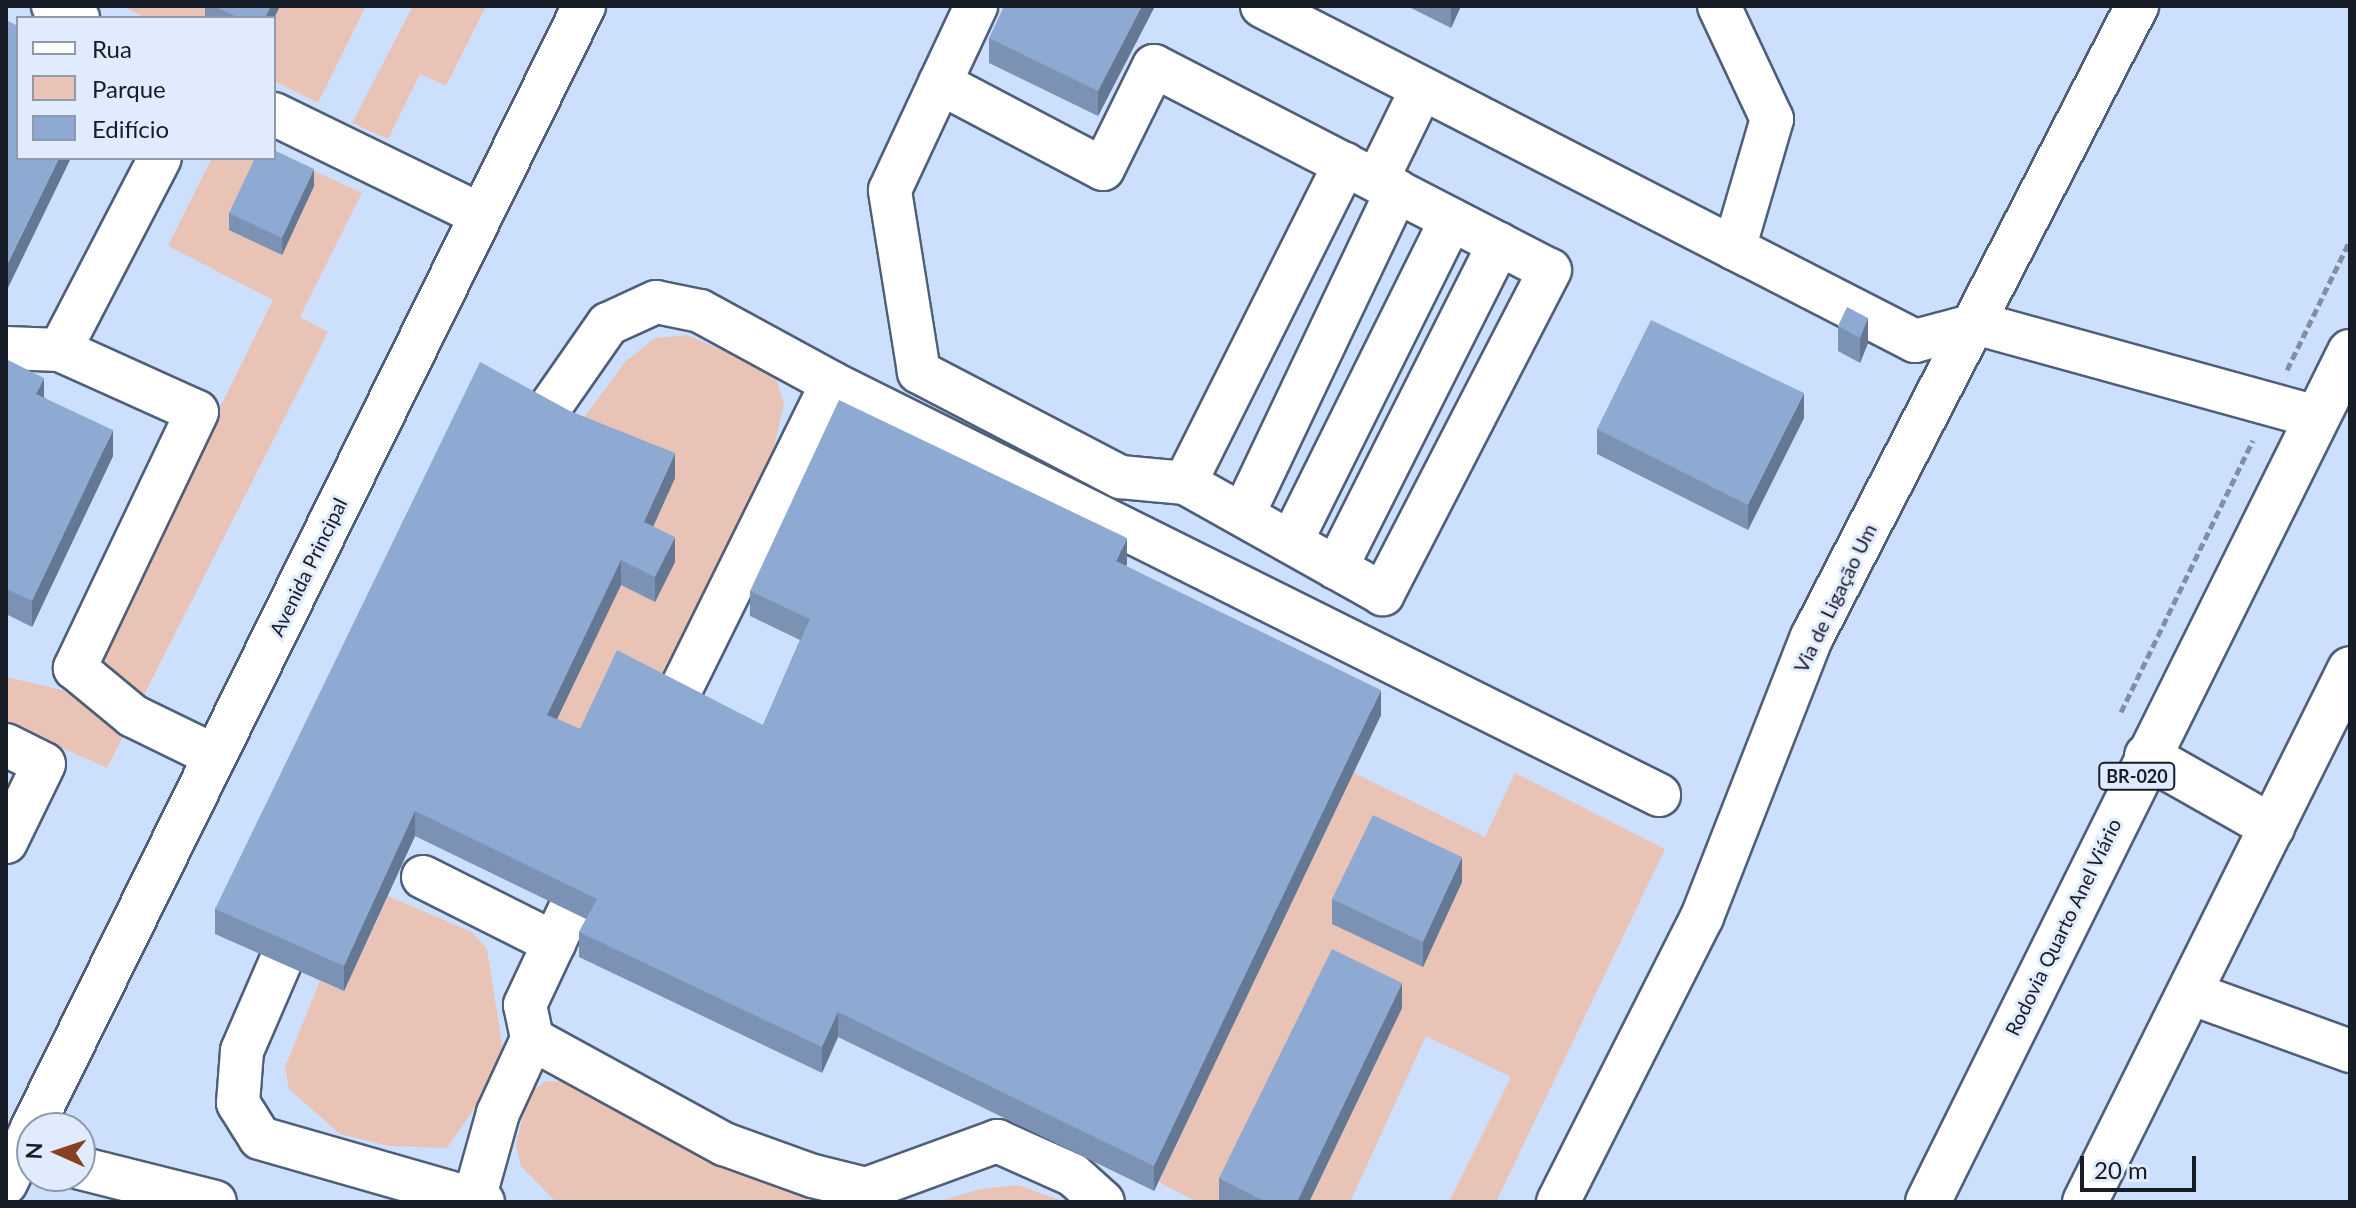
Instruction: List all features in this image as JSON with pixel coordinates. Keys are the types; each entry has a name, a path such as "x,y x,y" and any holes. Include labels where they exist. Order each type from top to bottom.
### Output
{"highway":[{"name":"Rodovia Quarto Anel Viário","path":"1928,1202 2147,756 2334,418 2350,352"},
{"path":"2085,1202 2350,669"},
{"path":"2147,756 2272,827"}],"street":[{"path":"53,6 74,16"},
{"name":"Avenida Principal","path":"40,1112 584,6"},
{"path":"940,83 1103,169 1154,66 1550,270 1383,594 1185,483 1120,477 919,372 890,190 940,83 976,6"},
{"path":"1262,6 1915,341 1979,324 2334,418"},
{"path":"1719,6 1772,119 1734,249"},
{"name":"Via de Ligação Um","path":"1558,1202 1702,917 1812,637 1979,324 2137,6"},
{"path":"1185,483 1373,179 1422,88"},
{"path":"276,115 481,215"},
{"path":"60,350 159,160"},
{"path":"1243,515 1373,179"},
{"path":"1291,542 1451,219"},
{"path":"1336,568 1499,244"},
{"path":"541,420 608,324 656,302 700,311 832,383 1659,795"},
{"path":"6,348 60,350 197,412 75,668 133,716 215,756"},
{"path":"673,705 832,383"},
{"path":"6,745 44,764 6,842"},
{"path":"280,963 242,1051 238,1103 260,1138 478,1201 498,1113 532,1039 525,1005 561,927 423,877"},
{"path":"2190,993 2350,1051"},
{"path":"532,1039 724,1144 813,1176 866,1189 997,1141 1073,1175 1103,1202"},
{"path":"96,1172 215,1202"}],"green space":[{"path":"122,6 366,6 318,103 276,82 276,16 142,16"},
{"path":"413,6 486,6 446,86 420,74 388,139 352,123"},
{"path":"276,153 362,193 300,317 328,332 107,768 6,723 6,677 71,692 96,659 273,300 168,246 211,160 276,160"},
{"path":"687,335 774,372 784,404 773,451 655,696 580,754 547,740 621,585 655,602 570,436 625,362 655,338"},
{"path":"1350,771 1485,837 1515,773 1665,849 1496,1202 1449,1202 1511,1077 1426,1036 1350,1202 1197,1202 1159,1182"},
{"path":"388,896 472,932 487,949 505,1064 447,1148 389,1146 340,1134 289,1089 285,1067 320,981 344,991"},
{"path":"546,1081 573,1082 812,1202 556,1202 521,1166 516,1144 529,1093"},
{"path":"1018,1185 1065,1202 937,1202 980,1189"}],"building":[{"path":"214,6 271,6 266,16 235,16"},
{"path":"1004,6 1142,6 1098,91 989,38"},
{"path":"6,20 16,25 16,160 58,160 6,267"},
{"path":"276,151 314,169 282,238 229,213 254,160 276,160"},
{"path":"1847,307 1868,318 1860,338 1838,326"},
{"path":"1651,320 1804,393 1748,505 1597,429"},
{"path":"6,359 44,378 36,394 113,430 32,601 6,589"},
{"path":"480,362 570,411 675,453 644,522 675,537 655,577 621,560 547,715 580,729 617,650 763,725 810,619 750,591 839,400 1127,538 1116,561 1381,690 1154,1166 838,1012 822,1047 579,932 597,899 415,811 344,966 215,909"},
{"path":"1373,815 1462,857 1423,942 1332,899"},
{"path":"1332,949 1402,983 1297,1202 1266,1202 1219,1178"}]}
